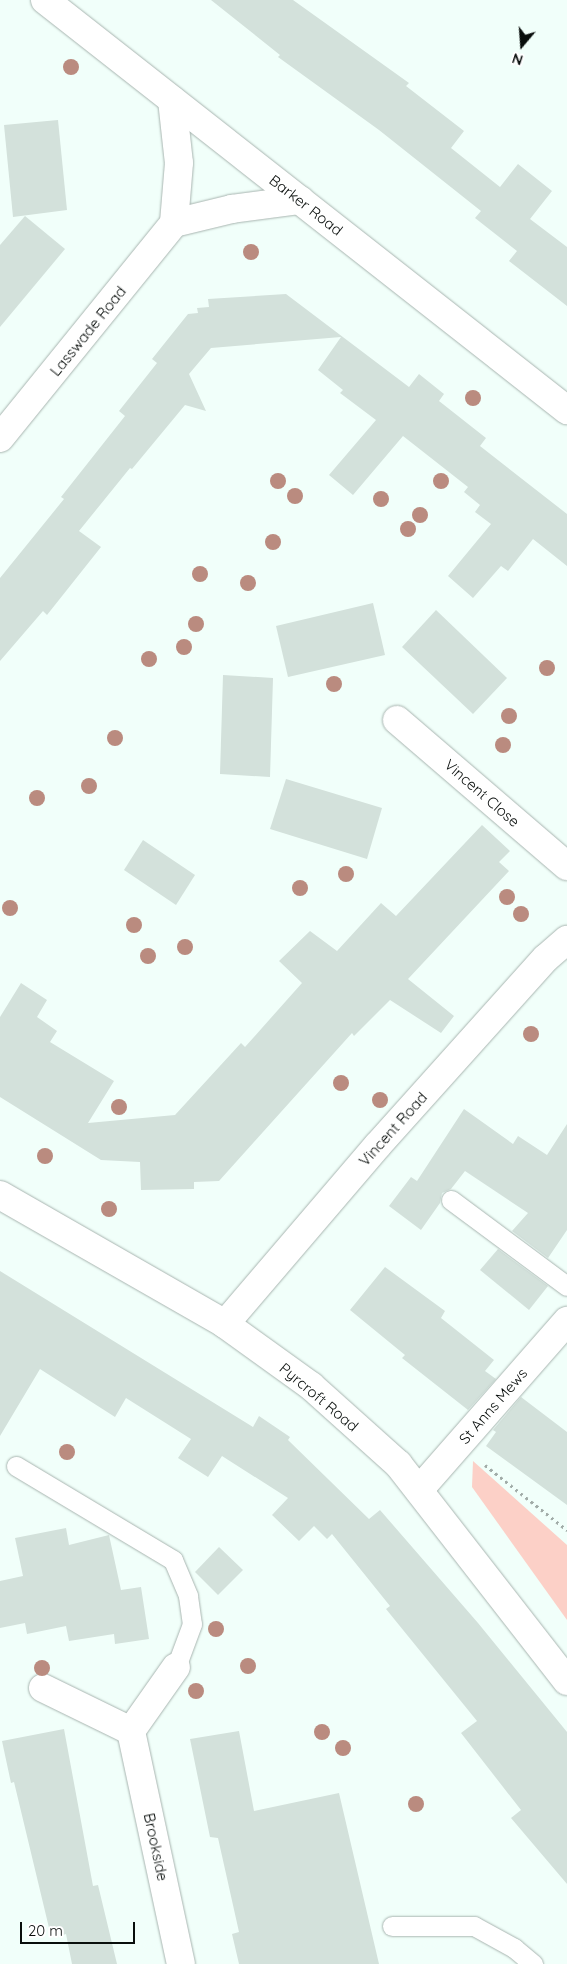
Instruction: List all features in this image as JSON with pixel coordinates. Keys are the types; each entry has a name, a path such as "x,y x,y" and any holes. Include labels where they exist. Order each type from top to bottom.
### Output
{"street":[{"name":"Barker Road","path":"45,0 567,410"},
{"path":"172,100 179,163 174,223 232,209 300,200"},
{"name":"Lasswade Road","path":"0,438 174,223"},
{"name":"Vincent Close","path":"397,720 567,866"},
{"name":"Vincent Road","path":"225,1324 378,1145 546,958 567,940"},
{"name":"Pyrcroft Road","path":"0,1195 225,1324 310,1386 398,1464 567,1681"},
{"name":"St Anns Mews","path":"419,1490 567,1321"},
{"path":"43,1688 131,1731 176,1667"},
{"name":"Brookside","path":"131,1731 181,1964"}],"lane":[{"path":"451,1200 567,1286"},
{"path":"16,1466 173,1560 188,1596 192,1624 176,1667"},
{"path":"392,1926 474,1926 514,1948 533,1964"}],"path":[{"path":"459,1444 567,1530"}],"shaded area":[{"path":"473,1461 567,1545 567,1620 472,1487"}],"building":[{"path":"211,0 293,0 409,83 406,86 464,131 451,148 500,187 518,164 552,191 530,219 567,247 567,306 509,261 517,251 475,218 481,211 379,130 278,57 280,55"},
{"path":"58,120 67,210 13,217 4,125"},
{"path":"25,216 65,249 0,327 0,245"},
{"path":"286,294 409,387 419,374 444,394 439,401 486,438 480,446 567,514 567,566 533,539 508,571 501,566 473,598 448,576 491,524 475,512 480,505 464,492 468,487 403,436 353,495 329,475 376,420 340,393 343,390 318,370 341,337 211,348 189,374 206,411 185,405 132,469 130,468 79,531 101,547 47,615 43,611 0,661 0,578 64,499 61,497 125,416 119,411 157,363 152,359 188,314 198,313 197,308 209,307 208,299"},
{"path":"373,603 385,655 288,677 276,626"},
{"path":"436,610 507,678 473,714 402,647"},
{"path":"223,675 273,678 270,777 220,774"},
{"path":"286,779 382,808 367,859 270,829"},
{"path":"482,825 510,851 499,862 509,871 408,979 454,1016 441,1033 390,1000 354,1036 352,1033 219,1181 194,1182 194,1189 141,1190 140,1162 101,1160 0,1097 0,1017 21,983 47,1000 37,1017 57,1031 50,1042 114,1081 88,1123 175,1115 241,1043 245,1047 302,983 279,961 310,931 337,951 381,903 396,916"},
{"path":"143,840 195,875 176,905 124,870"},
{"path":"464,1109 513,1144 518,1136 547,1155 567,1124 567,1230 548,1258 512,1231 528,1213 465,1171 451,1189 442,1193 440,1203 421,1230 389,1206 411,1177 417,1181"},
{"path":"498,1249 548,1286 529,1310 480,1270"},
{"path":"385,1267 445,1311 441,1318 494,1360 485,1371 496,1379 468,1410 402,1358 405,1355 350,1310"},
{"path":"0,1271 253,1427 259,1416 290,1437 288,1440 369,1519 380,1510 478,1623 567,1732 567,1884 511,1818 521,1810 461,1733 477,1721 386,1609 390,1606 332,1534 327,1539 314,1526 299,1541 272,1515 288,1498 222,1456 208,1477 178,1458 191,1439 126,1398 115,1417 40,1369 0,1436"},
{"path":"521,1397 567,1432 567,1505 486,1446 496,1432 493,1430"},
{"path":"66,1528 69,1545 109,1535 121,1590 141,1587 149,1639 115,1644 114,1634 69,1641 66,1626 27,1634 25,1623 0,1628 0,1581 23,1576 15,1538"},
{"path":"219,1547 243,1570 218,1595 195,1572"},
{"path":"64,1729 93,1886 98,1885 117,1964 72,1964 66,1934 63,1935 61,1929 50,1932 14,1782 11,1783 2,1741"},
{"path":"239,1731 254,1811 339,1793 379,1964 239,1964 232,1934 239,1932 218,1838 210,1837 190,1739"}]}
